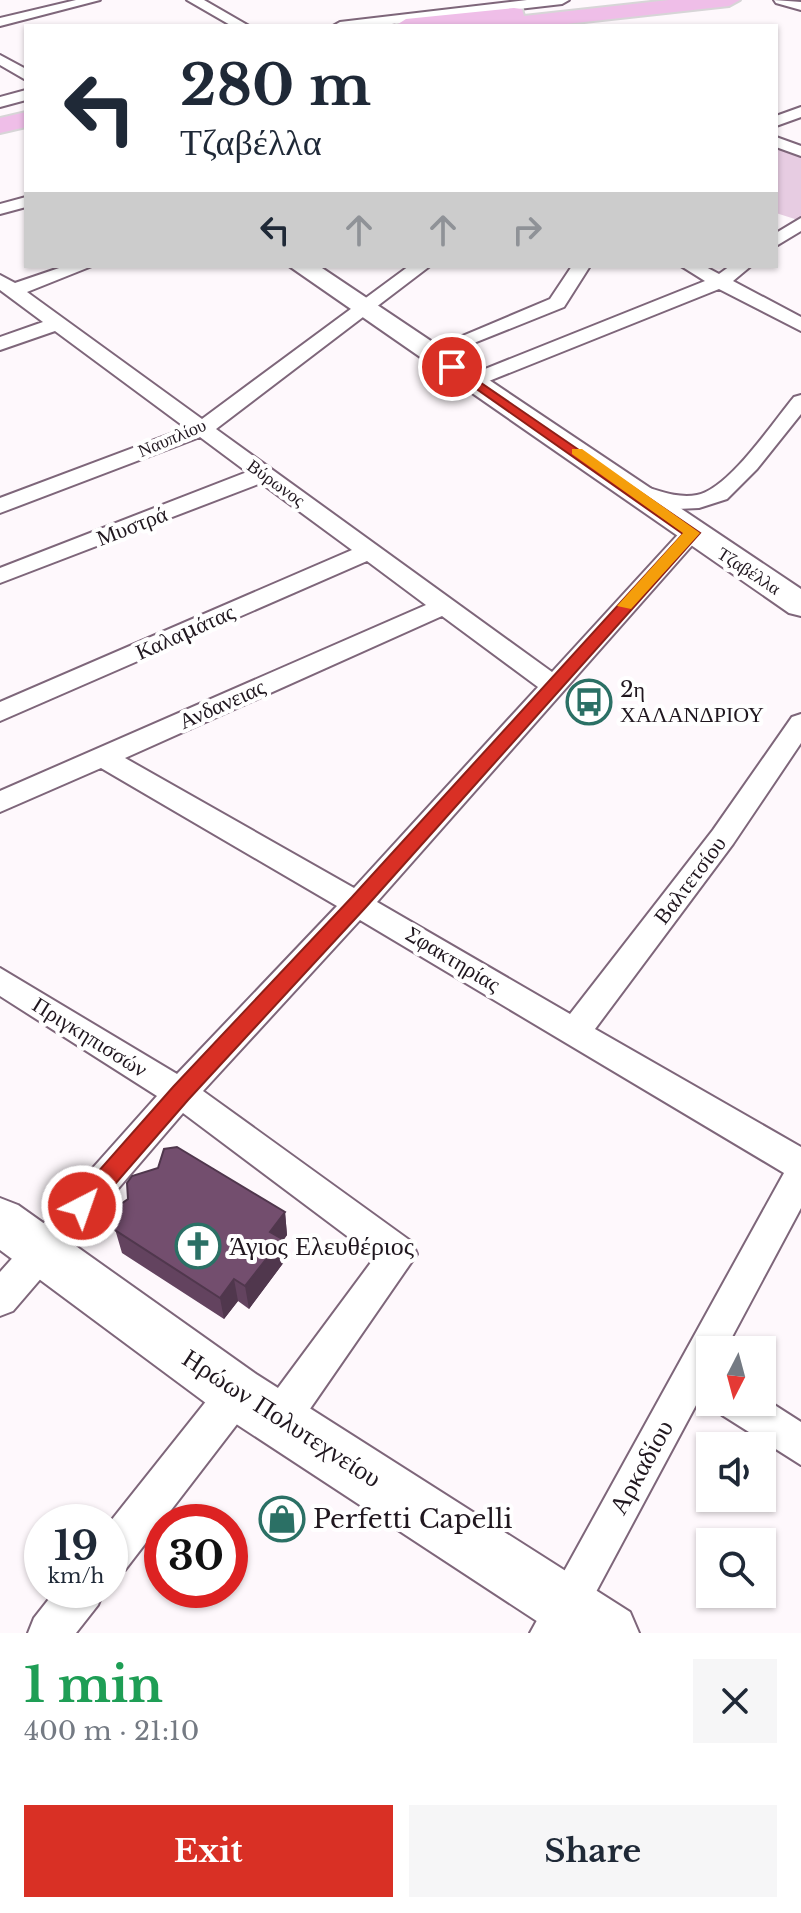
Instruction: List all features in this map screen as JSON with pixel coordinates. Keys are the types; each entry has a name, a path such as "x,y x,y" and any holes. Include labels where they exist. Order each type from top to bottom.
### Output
{"main road":[{"path":"424,24 640,0"},
{"path":"485,17 729,0"},
{"path":"0,112 24,106"},
{"path":"0,126 24,120"}],"street":[{"path":"0,22 93,0"},
{"path":"194,0 238,24"},
{"path":"455,0 485,17"},
{"path":"372,24 485,17 562,0"},
{"path":"781,0 801,6"},
{"path":"0,59 24,75"},
{"path":"0,102 24,96"},
{"path":"778,120 801,112"},
{"path":"778,143 801,151"},
{"path":"0,209 24,203"},
{"path":"778,240 801,223"},
{"path":"7,290 77,268"},
{"name":"Τζαβέλλα","path":"305,268 801,605"},
{"name":"Ναυπλίου","path":"0,506 202,429 418,268"},
{"path":"432,353 557,303 580,268"},
{"path":"694,268 801,325"},
{"path":"472,381 720,282 739,268"},
{"name":"Βύρωνος","path":"7,290 58,323 552,685"},
{"path":"0,344 58,323"},
{"path":"635,491 664,501 697,500 718,494 793,422 801,401"},
{"name":"Μυστρά","path":"0,576 263,474"},
{"path":"0,1299 22,1236 180,1093 359,902 692,533"},
{"name":"Καλαμάτας","path":"0,712 369,551"},
{"name":"Ανδανειας","path":"0,802 444,606"},
{"name":"Βαλτετσίου","path":"574,1033 723,837 801,723"},
{"name":"Σφακτηρίας","path":"103,757 359,902 574,1033 801,1165"},
{"name":"Πριγκηπισσών","path":"0,980 180,1093 399,1254 258,1405"},
{"name":"Αρκαδίου","path":"722,1336 801,1175"},
{"name":"Ηρώων Πολυτεχνείου","path":"22,1236 258,1405 575,1623"},
{"name":"Αρκαδίου","path":"575,1623 696,1389"},
{"path":"128,1537 258,1405"},
{"path":"757,1416 801,1445"},
{"path":"49,1633 69,1608"}],"shaded area":[{"path":"778,149 801,157 801,217 798,220 778,214"}],"building":[{"name":"Άγιος Ελευθέριος","path":"177,1147 285,1212 270,1232 282,1239 245,1286 234,1279 220,1298 115,1230 110,1212 128,1199 127,1183 132,1176 158,1168 164,1149"}],"slow traffic":[{"path":"577,452 692,533 625,606"}],"place":[{"name":"2η ΧΑΛΑΝΔΡΙΟΥ","path":"589,702"},
{"name":"Άγιος Ελευθέριος","path":"198,1246"},
{"name":"Perfetti Capelli","path":"282,1519"}],"route":[{"path":"82,1206 180,1093 359,902 692,533 452,367"}]}
